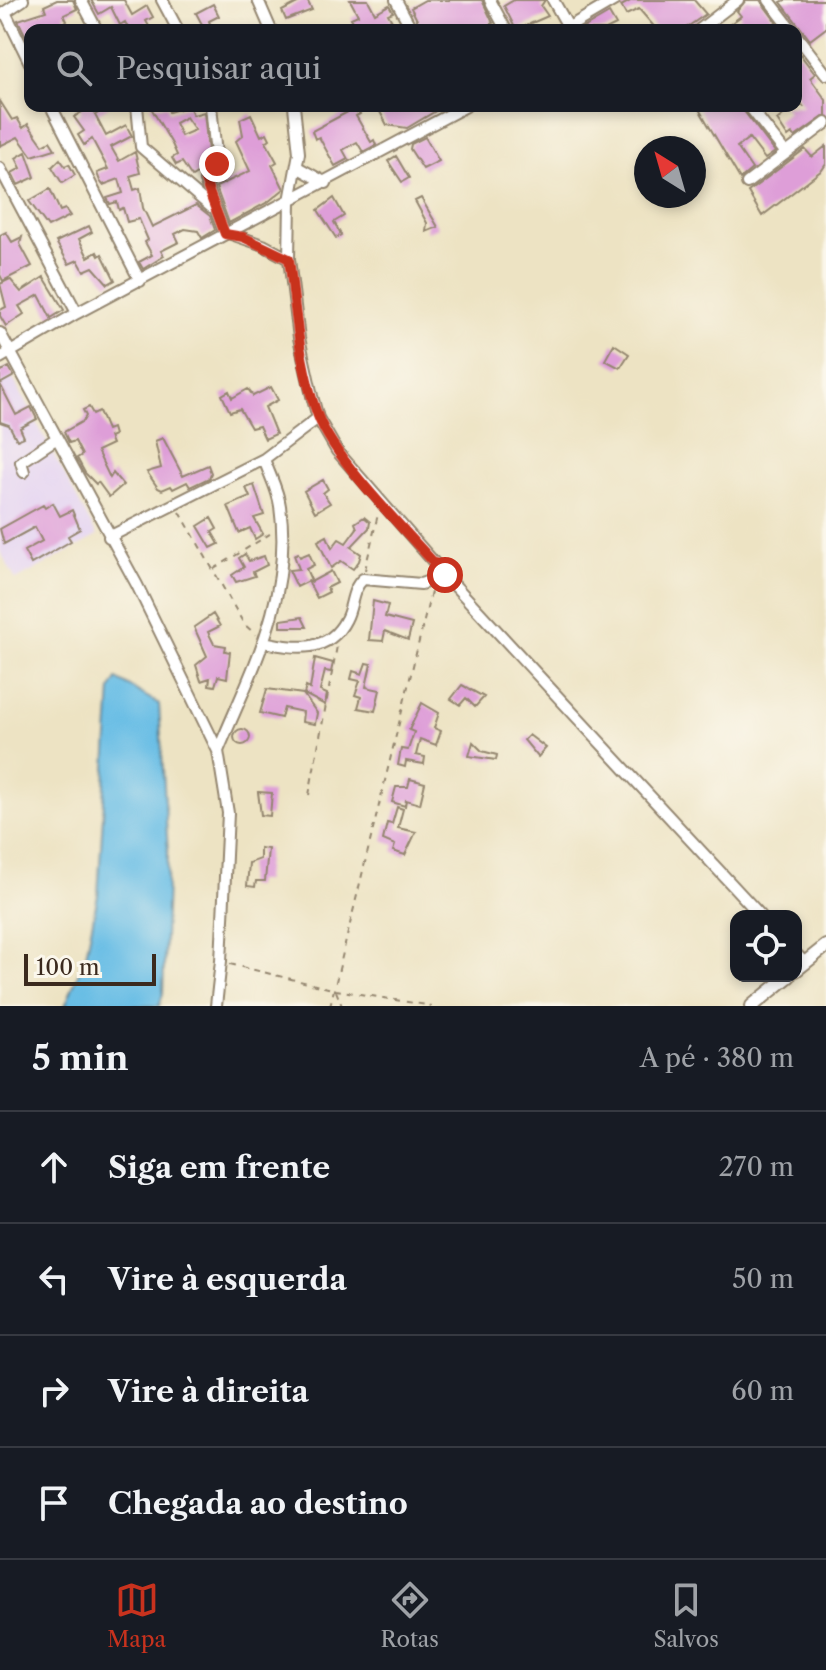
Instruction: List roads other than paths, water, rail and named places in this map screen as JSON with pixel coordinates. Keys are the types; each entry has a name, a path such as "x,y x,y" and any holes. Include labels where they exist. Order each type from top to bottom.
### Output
{"main road":[{"path":"802,960 826,946"},
{"path":"752,1006 782,982"}],"street":[{"path":"23,0 2,13 24,52"},
{"path":"81,0 94,24"},
{"path":"162,0 175,24"},
{"path":"258,0 268,24"},
{"path":"396,0 409,24"},
{"path":"490,0 503,24"},
{"path":"553,0 568,24"},
{"path":"575,24 599,4 615,0"},
{"path":"707,24 738,0"},
{"path":"769,0 787,24"},
{"path":"802,43 826,74"},
{"path":"54,112 140,281"},
{"path":"138,112 141,147 212,208"},
{"path":"212,112 217,164 205,181 212,208 226,234 263,245 289,259"},
{"path":"295,112 299,153 290,201 289,259 299,338 318,418 337,451 445,575 755,910"},
{"path":"0,358 77,313 326,183 451,112"},
{"path":"754,112 785,152"},
{"path":"747,183 826,123"},
{"path":"297,167 326,183"},
{"path":"0,168 77,313"},
{"path":"0,333 137,585 218,751 228,813 216,1006"},
{"path":"109,537 264,459 318,418"},
{"path":"24,472 24,459 57,438"},
{"path":"218,751 274,616 283,573 280,503 264,459"},
{"path":"263,642 302,650 315,647 341,626 356,585 363,579 421,584 434,582 445,575"}],"water":[{"path":"117,679 159,704 168,853 163,994 159,1006 65,1006 86,955 98,895 111,689"}]}
